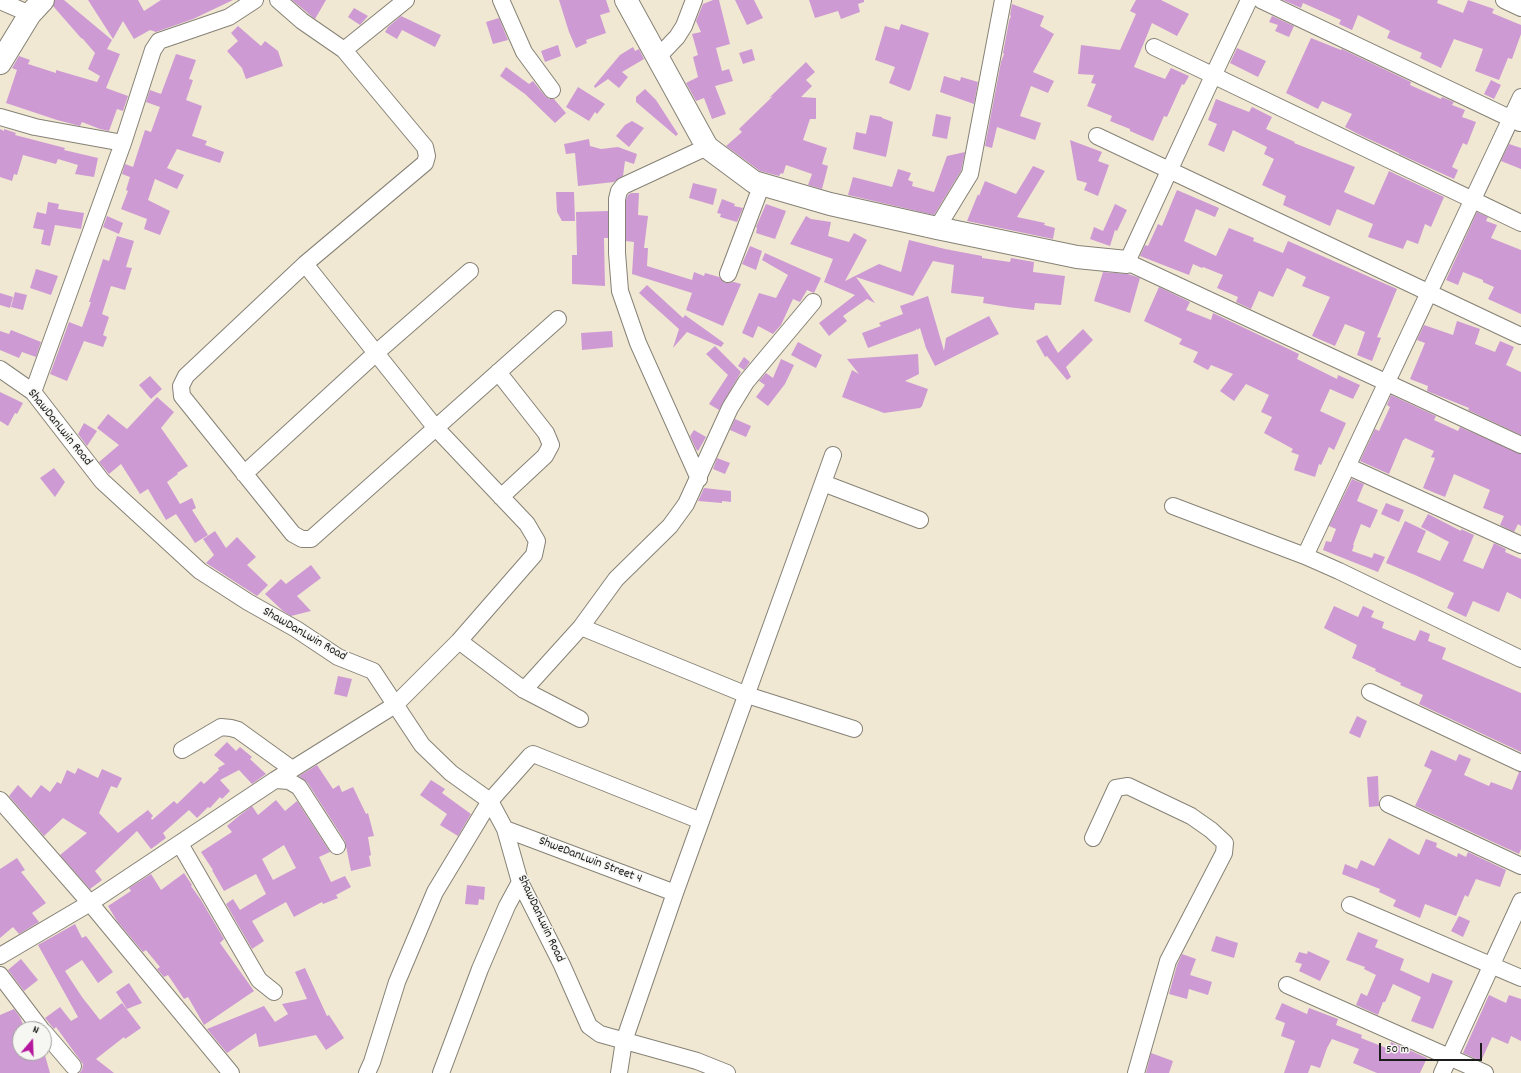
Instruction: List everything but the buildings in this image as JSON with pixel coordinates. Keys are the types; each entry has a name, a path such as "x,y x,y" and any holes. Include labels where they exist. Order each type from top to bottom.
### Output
{"street":[{"path":"33,392 123,143 153,50 159,41 229,17 255,0"},
{"path":"278,0 302,21 344,50 425,147 427,156 426,163 305,264 186,376 181,386 182,396 293,534 302,539 311,539 558,319"},
{"path":"344,50 406,0"},
{"path":"501,0 524,52 552,90"},
{"path":"626,0 707,147 754,182 830,204 937,228 1077,257 1127,262 1521,445"},
{"path":"657,58 677,37 684,26 694,0"},
{"path":"937,228 970,174 1003,0"},
{"path":"1127,262 1250,0"},
{"path":"1261,0 1516,121"},
{"path":"1504,0 1521,8"},
{"path":"0,1 37,7 0,63"},
{"path":"1154,48 1521,223"},
{"path":"1305,556 1473,199 1516,121 1521,97"},
{"path":"0,117 35,127 123,143"},
{"path":"1097,136 1521,336"},
{"path":"699,478 638,343 620,291 617,253 617,199 619,191 624,186 707,147"},
{"path":"728,274 762,184"},
{"path":"0,956 90,903 275,780 395,705 459,641 534,555 536,541 527,524 435,427 305,264"},
{"path":"244,474 376,353 470,271"},
{"path":"524,690 581,627 616,579 670,526 686,504 730,408 746,382 813,302"},
{"name":"ShawDanLwin Road","path":"0,369 33,392 102,481 200,571 248,602 296,629 338,657 373,671 422,745 451,773 490,801 505,829 520,882 562,965 589,1026 600,1034 696,1067 727,1073"},
{"path":"498,372 546,433 551,445 545,456 501,497"},
{"path":"618,1073 624,1041 675,893 833,455"},
{"path":"1347,466 1521,545"},
{"path":"823,483 920,520"},
{"path":"1173,506 1305,556 1340,571 1521,659"},
{"path":"581,627 747,695 854,729"},
{"path":"459,641 524,690 580,719"},
{"path":"1370,692 1521,763"},
{"path":"182,750 221,727 231,728 238,730 292,769"},
{"path":"367,1073 372,1062 396,982 435,892 490,801 533,754 701,821"},
{"path":"275,780 289,781 299,787 337,846"},
{"path":"1093,838 1116,788 1128,786 1191,816 1211,830 1225,843 1224,853 1168,961 1136,1073"},
{"path":"0,800 90,903 231,1073"},
{"path":"1388,804 1521,866"},
{"name":"ShweDanLwin Street 4","path":"505,829 675,893"},
{"path":"180,844 259,980 274,992"},
{"path":"440,1073 480,969 507,906 520,882"},
{"path":"1442,1073 1521,901"},
{"path":"1350,904 1521,978"},
{"path":"0,975 36,1021"},
{"path":"1287,985 1485,1073"},
{"path":"52,1041 73,1066"}]}
